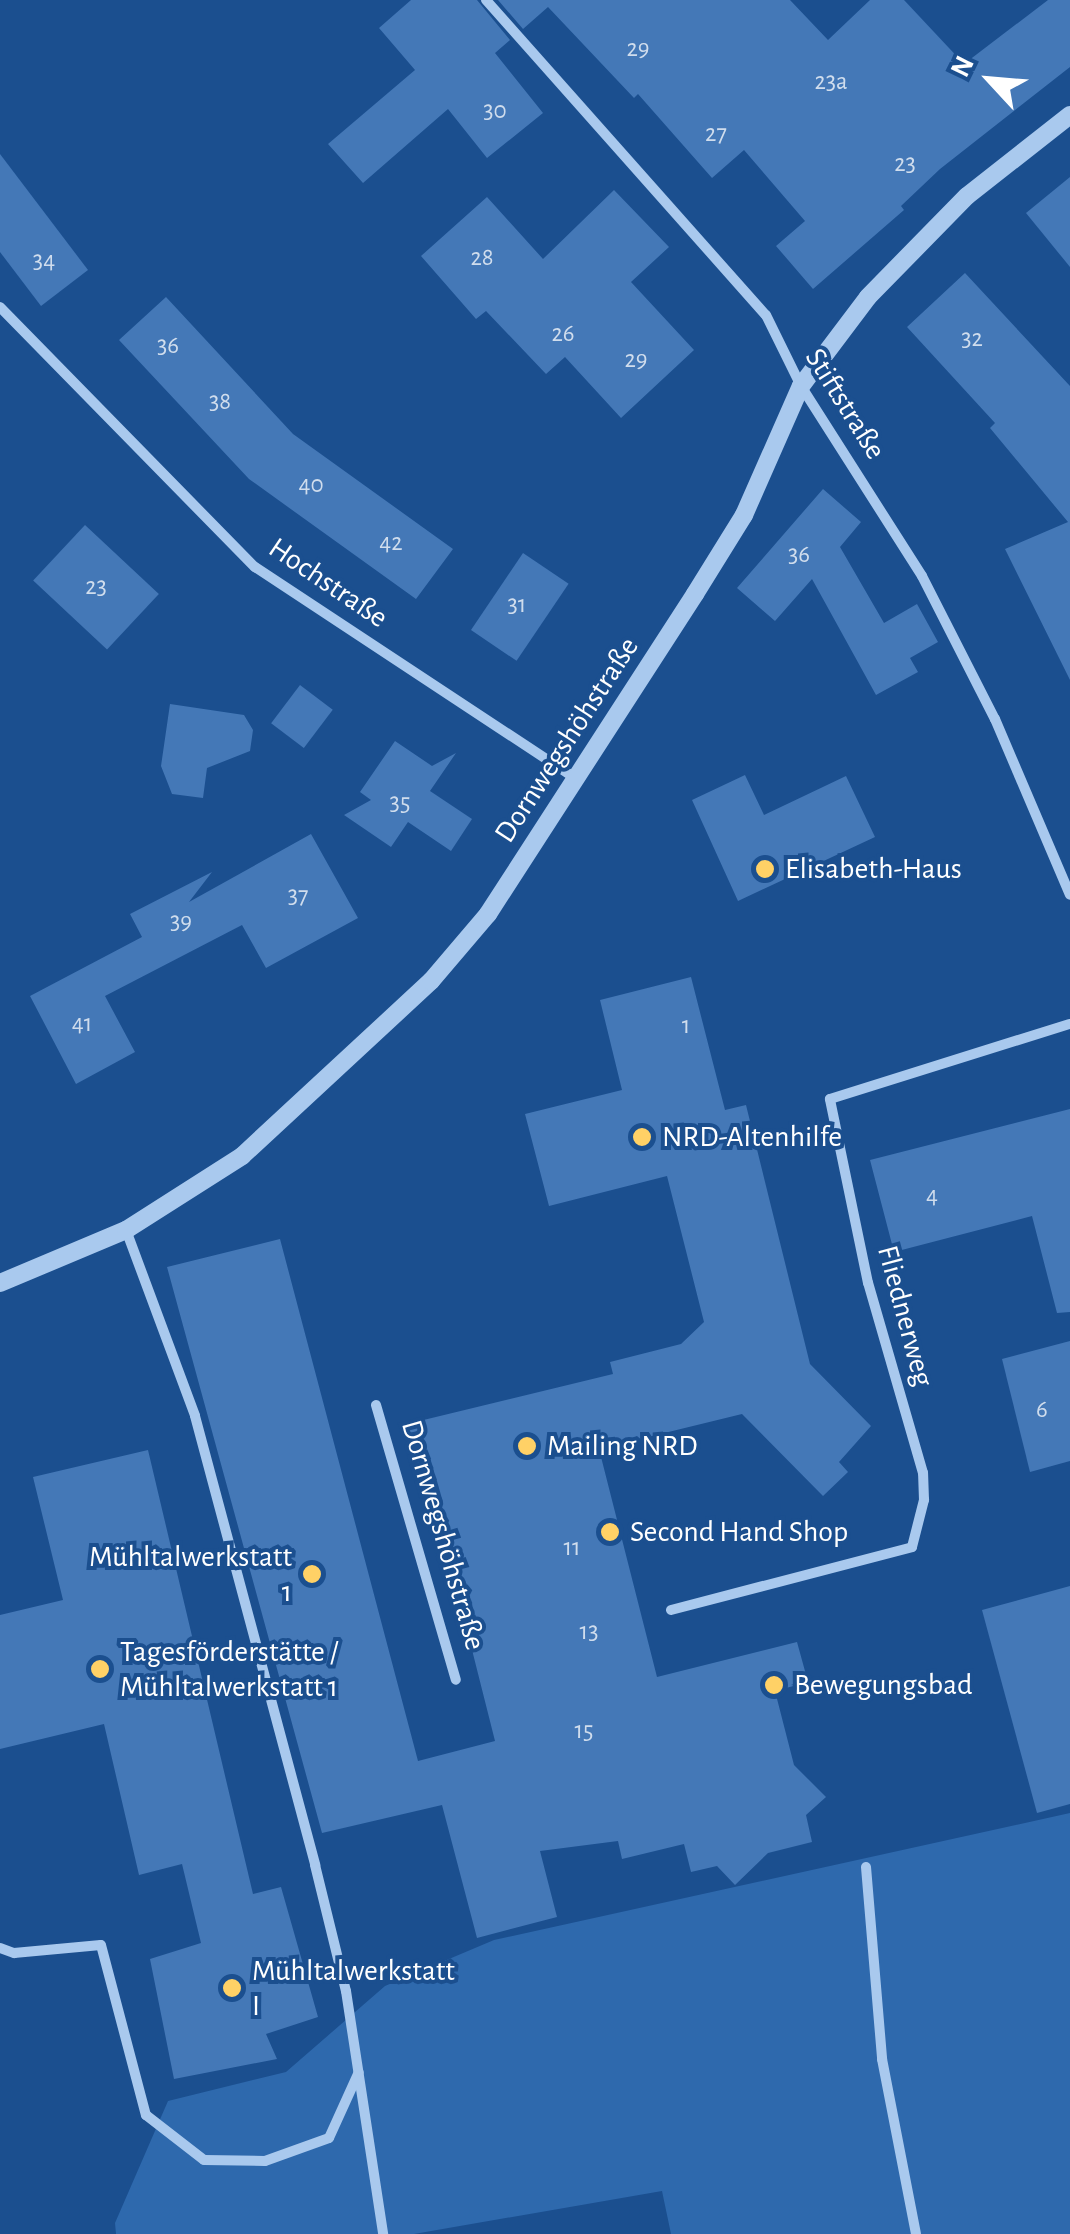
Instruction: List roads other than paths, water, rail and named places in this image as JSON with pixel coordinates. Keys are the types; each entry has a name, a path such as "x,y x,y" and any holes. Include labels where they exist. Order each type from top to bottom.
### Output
{"street":[{"name":"Stiftstraße","path":"486,0 766,316 801,386 922,576 995,720 1070,895"},
{"name":"Dornwegshöhstraße","path":"0,1282 126,1230 242,1156 375,1040 488,914 744,515 801,386 868,297 966,196 1070,115"},
{"name":"Hochstraße","path":"0,307 255,567 574,778"},
{"name":"Fliednerweg","path":"671,1610 912,1547 924,1500 922,1473 868,1283 830,1098 1070,1024"},
{"path":"126,1230 162,1314 195,1416 315,1865 359,2071 383,2234"},
{"name":"Dornwegshöhstraße","path":"376,1404 456,1680"},
{"path":"866,1867 882,2058 916,2234"},
{"path":"0,1948 14,1953 101,1945 146,2115 204,2160 266,2161 329,2138 359,2071"}],"place":[{"name":"Elisabeth-Haus","path":"765,869"},
{"name":"NRD-Altenhilfe","path":"642,1137"},
{"name":"Mailing NRD","path":"527,1446"},
{"name":"Second Hand Shop","path":"610,1532"},
{"name":"Mühltalwerkstatt 1","path":"312,1574"},
{"name":"Tagesförderstätte / Mühltalwerkstatt 1","path":"100,1669"},
{"name":"Bewegungsbad","path":"774,1685"},
{"name":"Mühltalwerkstatt I","path":"232,1988"}]}
